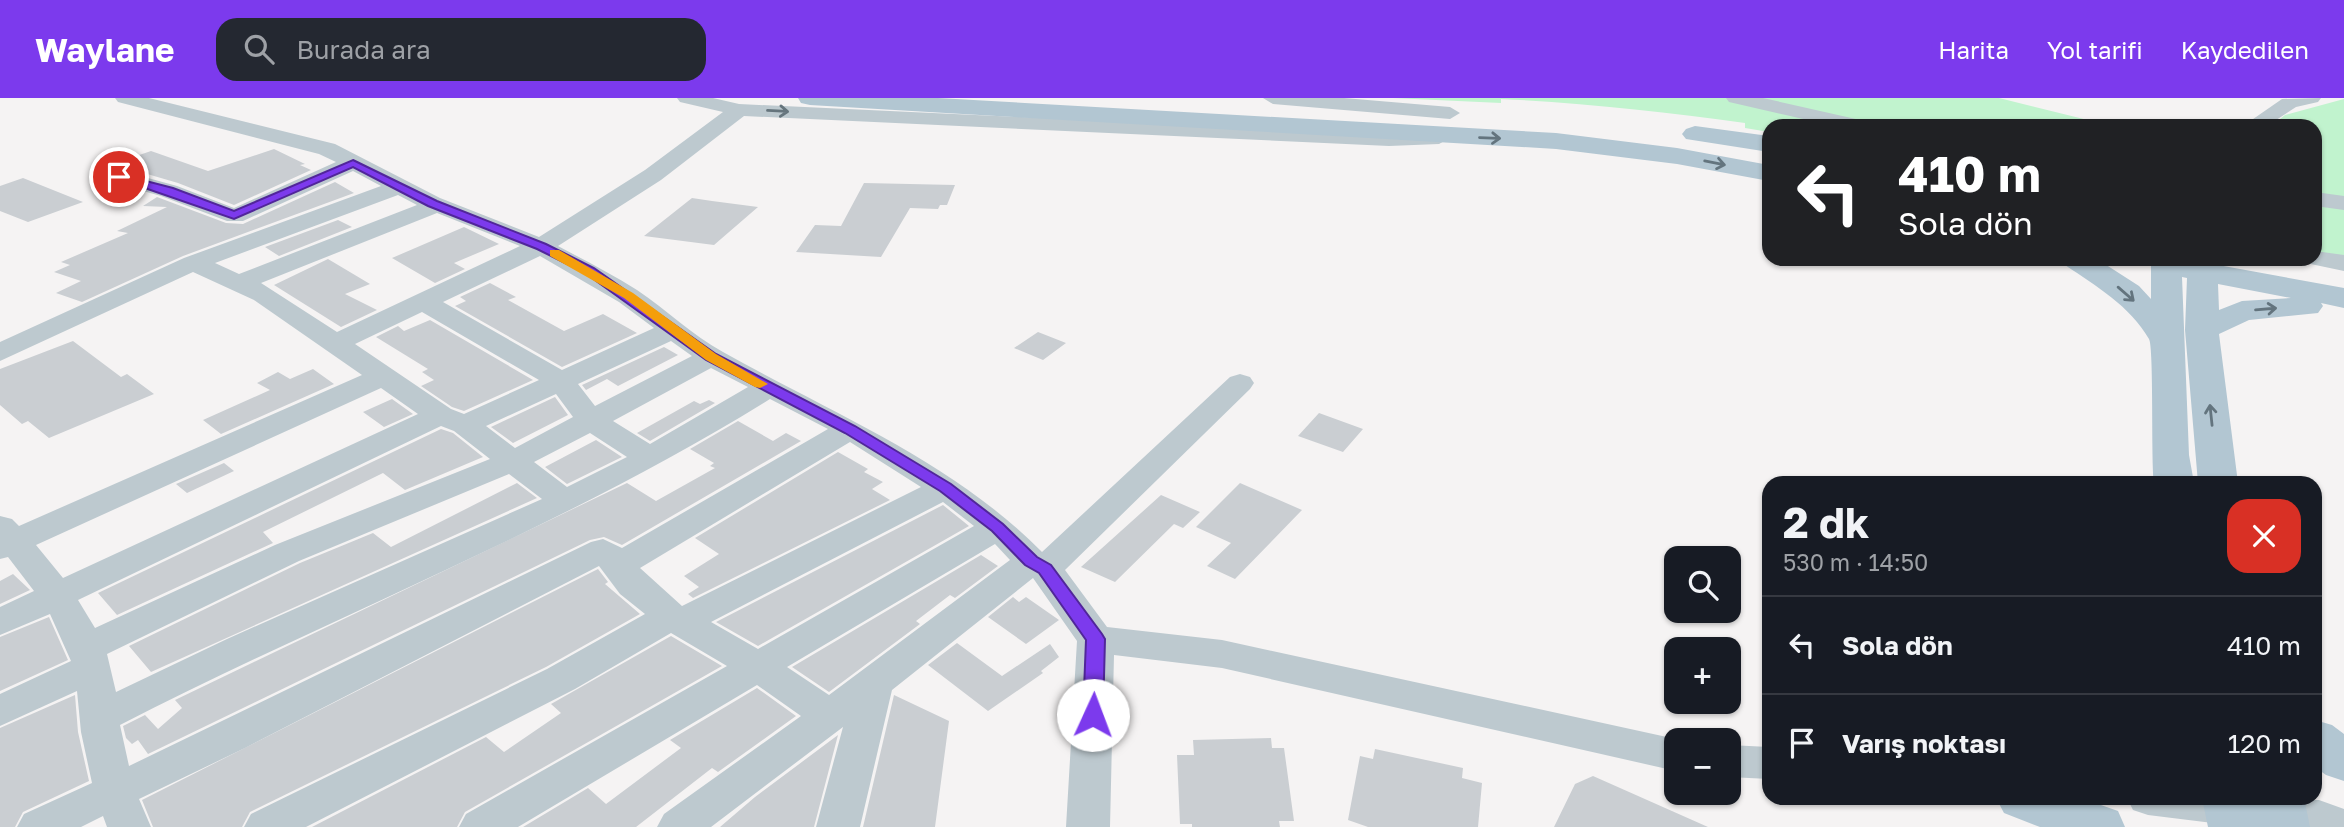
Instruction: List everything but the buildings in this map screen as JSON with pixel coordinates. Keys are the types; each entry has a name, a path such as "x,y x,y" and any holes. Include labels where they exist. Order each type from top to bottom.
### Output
{"main road":[{"path":"810,98 1452,125 1647,128"},
{"path":"1007,98 1320,113 1452,125 1676,156 1762,172"},
{"path":"1674,131 1762,143"},
{"path":"2087,266 2128,293 2167,339"},
{"path":"2160,266 2167,339 2173,476"},
{"path":"2217,476 2202,330 2203,266 2344,298"},
{"path":"2290,266 2344,276"},
{"path":"2202,330 2242,311 2307,306 2344,313"},
{"path":"2322,744 2344,761"},
{"path":"2041,805 2099,827"}],"street":[{"path":"125,98 327,149 437,205 541,246 589,271 675,329 711,357 850,429 945,488 998,527 1038,565 1096,639 1088,827"},
{"path":"687,98 738,110 1389,140 1452,125"},
{"path":"1273,98 1452,125"},
{"path":"1736,98 1830,119"},
{"path":"2264,119 2289,103 2311,98"},
{"path":"334,344 541,246 653,175 738,110"},
{"path":"119,177 169,191 234,216 353,163"},
{"path":"7,343 193,263 398,187"},
{"path":"2322,200 2344,203"},
{"path":"239,283 437,205"},
{"path":"2322,259 2344,263"},
{"path":"193,263 263,294 334,344 452,420 565,501"},
{"path":"422,302 562,382 592,420 649,457"},
{"path":"0,621 55,593 452,420 562,382 675,329"},
{"path":"0,711 89,658 287,553 511,462 711,357"},
{"path":"128,827 114,792 89,658 40,569 4,539 384,376"},
{"path":"679,827 1038,565 1240,383"},
{"path":"99,718 259,639 565,501 715,422 768,388"},
{"path":"620,565 850,429"},
{"path":"266,827 676,619 945,488"},
{"path":"481,827 998,527"},
{"path":"40,827 472,618 603,550 620,565 632,585 676,619 756,665 829,715"},
{"path":"1096,639 1222,654 1664,752"},
{"path":"838,827 874,683"},
{"path":"1741,762 1762,763"},
{"path":"2202,805 2319,818 2342,827"}],"green space":[{"path":"1393,98 1999,98 2084,119 1762,119 1762,131 1745,128 1745,123 1593,105 1501,99 1501,103"},
{"path":"2344,99 2344,258 2322,254 2322,119 2280,119 2285,115"}],"slow traffic":[{"path":"555,253 628,296 711,357 760,384"}],"route":[{"path":"119,177 169,191 234,216 353,163 432,203 541,246 589,271 675,329 711,357 850,429 945,488 998,527 1031,561 1045,569 1096,639 1093,715"}]}
